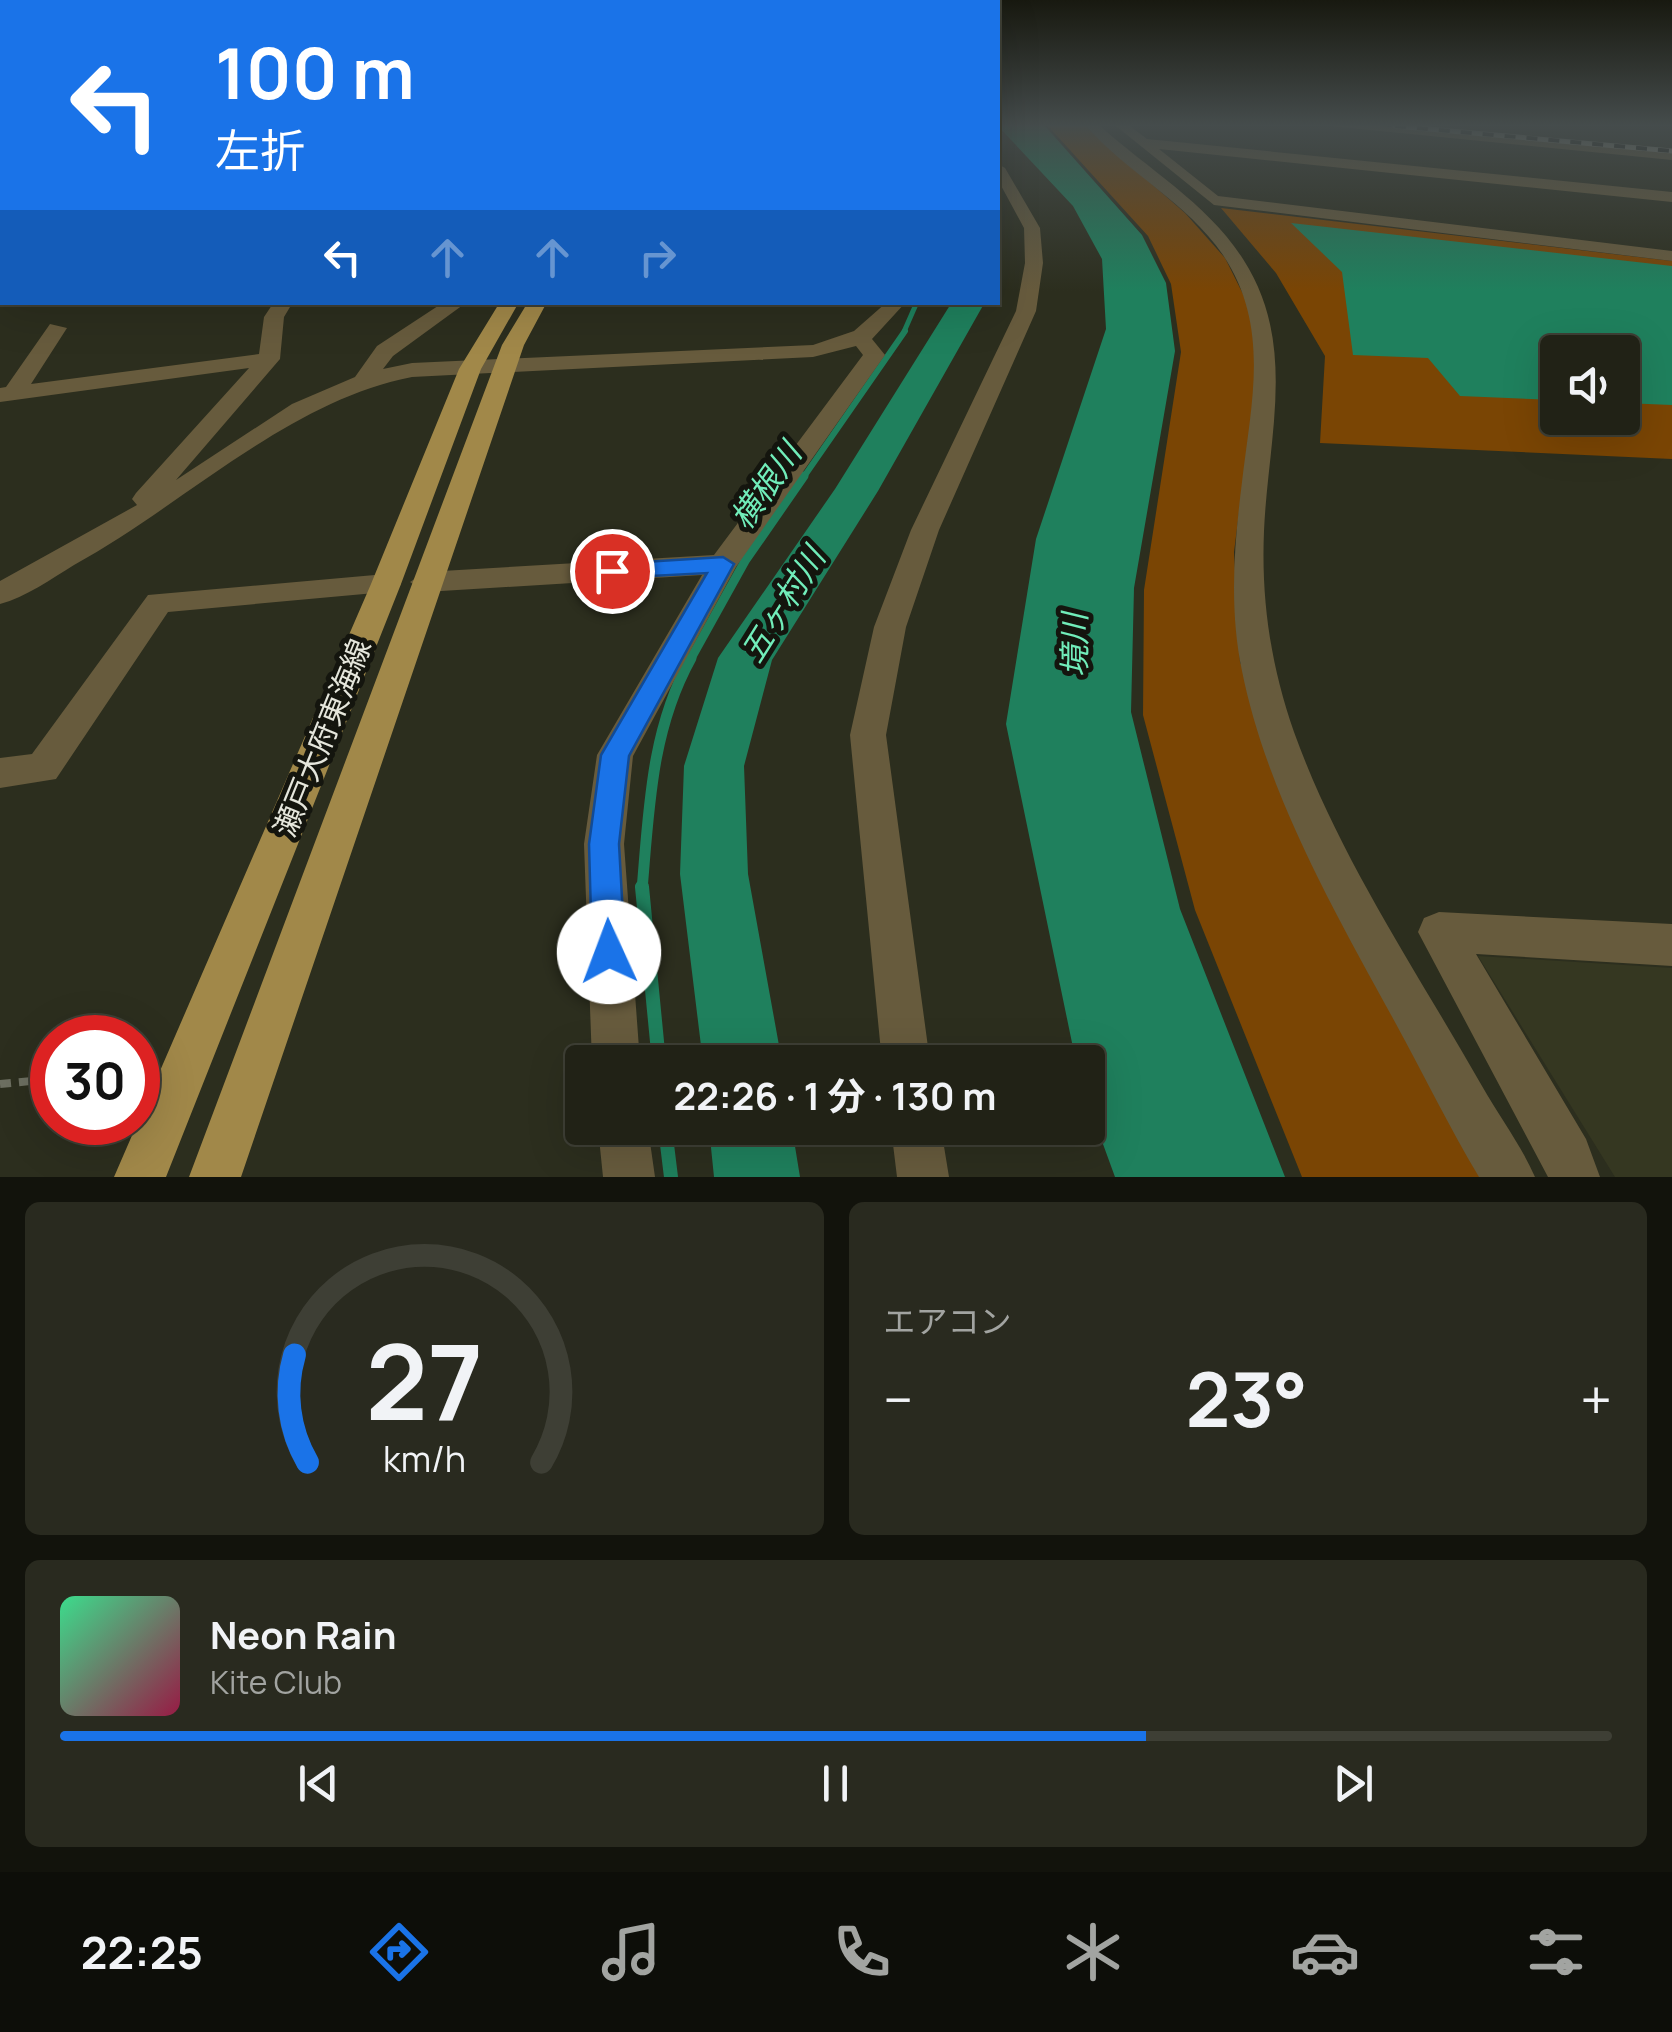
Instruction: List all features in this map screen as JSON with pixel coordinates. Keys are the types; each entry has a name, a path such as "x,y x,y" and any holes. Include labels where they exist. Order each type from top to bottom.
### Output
{"main road":[{"name":"瀬戸大府東海線","path":"215,1177 425,582 509,305"},
{"name":"瀬戸大府東海線","path":"140,1177 386,584 488,368 536,305"}],"street":[{"path":"904,1045 886,918 868,735 890,627 925,530 1026,311 1034,263 1032,228 1005,181"},
{"path":"1156,181 1196,215 1234,258 1262,309 1270,352 1266,420 1252,506 1248,594 1263,688 1293,769 1358,911 1509,1177"},
{"path":"1190,181 1214,200 1672,256"},
{"path":"1515,181 1672,197"},
{"path":"134,519 147,496 269,359 274,317 282,305"},
{"path":"365,378 385,352 454,305"},
{"path":"0,594 134,519 316,398 365,378 412,370 798,352 860,338 883,325 895,305"},
{"path":"7,394 57,328"},
{"path":"615,1045 604,844 615,755 723,564 874,354 860,338"},
{"path":"7,394 269,359"},
{"path":"425,582 723,564"},
{"path":"0,773 43,768 159,602 386,584"},
{"path":"1574,1177 1568,1157 1439,932 1672,946"},
{"path":"625,1145 628,1177"},
{"path":"918,1145 923,1177"}],"path":[{"path":"0,1084 30,1081"}],"shaded area":[{"path":"1098,181 1148,181 1185,213 1225,258 1250,308 1259,354 1234,552 1240,662 1318,859 1493,1177 1302,1177 1195,910 1143,715 1144,590 1181,352 1171,284 1148,236"},
{"path":"1221,208 1672,261 1672,459 1320,443 1325,356 1276,273"},
{"path":"1478,956 1672,968 1672,1177 1615,1177"}],"water":[{"name":"境川","path":"1049,181 1094,181 1142,235 1166,283 1175,351 1134,588 1131,712 1180,909 1285,1177 1115,1177 1103,1145 1105,1045 1072,1045 1006,724 1036,539 1106,329 1102,259 1073,206"},
{"path":"1291,223 1672,266 1672,405 1640,404 1640,335 1540,335 1540,399 1460,396 1428,358 1353,355 1342,272"}],"waterway":[{"name":"横根川","path":"903,334 916,305"},
{"name":"五ヶ村川","path":"739,1045 714,874 714,766 745,658 856,491 967,305"},
{"name":"横根川","path":"803,478 903,334"},
{"name":"横根川","path":"690,660 745,561 804,476"},
{"name":"横根川","path":"642,888 660,742 667,713 690,660"},
{"name":"横根川","path":"642,888 657,1045"},
{"name":"横根川","path":"667,1145 671,1177"},
{"name":"五ヶ村川","path":"753,1145 757,1177"}],"route":[{"path":"609,952 604,844 615,755 723,564 612,571"}]}
